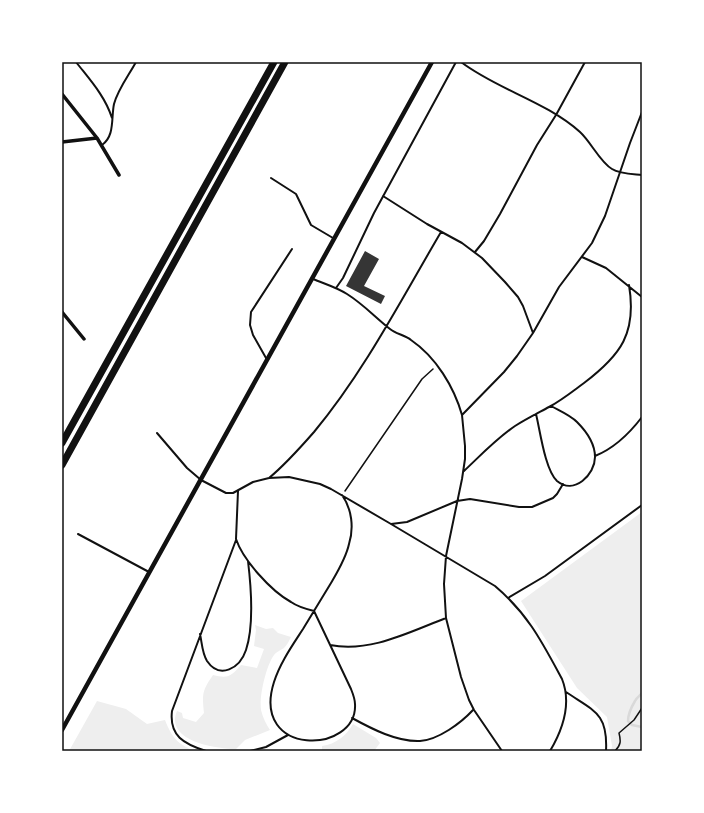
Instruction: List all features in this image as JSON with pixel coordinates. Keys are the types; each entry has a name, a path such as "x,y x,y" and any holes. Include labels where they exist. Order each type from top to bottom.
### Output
{"highway":[{"path":"62,443 274,62"},
{"path":"62,465 285,62"}],"street":[{"path":"62,730 64,723 150,572 333,238 432,62"},
{"path":"62,94 102,145 119,175"},
{"path":"62,142 97,138"},
{"path":"62,312 84,339"}],"lane":[{"path":"76,62 106,103 112,119"},
{"path":"102,145 109,137 112,128 114,104 118,94 136,62"},
{"path":"336,288 346,272 383,196 456,62"},
{"path":"461,62 501,87 544,107 572,125 584,136 612,169 620,172 642,175"},
{"path":"475,252 500,214 537,145 556,115 585,62"},
{"path":"462,415 504,372 534,333 559,287 592,243 606,216 642,112"},
{"path":"271,178 296,194 311,225 333,238"},
{"path":"383,196 475,252 513,290 523,306 534,333"},
{"path":"269,478 291,457 326,418 386,326 441,232"},
{"path":"267,359 253,335 250,325 251,312 292,249"},
{"path":"582,257 606,268 642,297"},
{"path":"311,279 336,288 355,299 392,331 410,339 427,353 438,366 452,391 462,415 465,446 464,471 446,556 444,584 446,618 461,676 474,710 502,751"},
{"path":"464,471 503,435 550,406 601,370 619,350 627,334 630,316 631,307 629,285"},
{"path":"536,414 548,466 555,478 568,486 574,485 586,479 593,469 595,456 593,446 578,423 550,406"},
{"path":"595,456 605,452 621,440 630,432 642,417"},
{"path":"157,433 187,468 201,480 226,493 233,493 253,482 269,478 289,477 311,481 342,495 486,580 508,598 532,626 562,679 566,692 565,716 550,751"},
{"path":"391,524 407,522 457,501 470,499 526,508 532,507 553,498 563,484"},
{"path":"206,751 188,744 177,735 171,724 172,711 236,538 238,491"},
{"path":"236,538 248,560 264,580 278,593 296,605 314,611 354,697 355,704 352,718 343,730 336,735 323,740 308,741 288,734 277,726 271,714 270,699 272,689 284,660 314,611 340,568 349,544 352,527 351,519 346,502 342,495"},
{"path":"508,598 545,576 642,505"},
{"path":"78,534 150,572"},
{"path":"200,633 204,655 210,664 224,670 235,668 239,664 246,650 250,630 251,606 248,560"},
{"path":"330,645 346,647 368,646 446,618"},
{"path":"566,692 599,715 604,726 606,751"},
{"path":"352,718 384,733 407,740 421,741 450,729 461,722 474,710"},
{"path":"250,751 266,747 288,734"}],"path":[{"path":"342,495 422,379 438,366"},
{"path":"615,751 620,746 621,741 619,733 631,722 642,708"}],"shaded area":[{"path":"642,512 642,751 611,751 612,746 607,717 577,688 521,601"},
{"path":"255,625 266,629 273,628 278,633 291,637 284,648 277,652 271,660 264,682 261,697 261,710 270,730 245,740 236,749 205,745 185,736 178,730 175,721 177,711 182,713 183,718 196,722 204,713 204,693 213,675 223,677 229,676 241,665 257,668 264,649 254,646 256,630"},
{"path":"97,701 126,709 147,724 165,720 173,736 183,745 194,751 69,751"},
{"path":"353,724 376,738 380,743 374,751 322,751 322,746 340,739"}],"building":[{"path":"365,251 379,259 364,286 385,296 381,304 346,286"}],"waterway":[{"path":"642,686 642,692"},
{"path":"642,693 633,705 629,713 628,721 632,725 642,727"}]}
